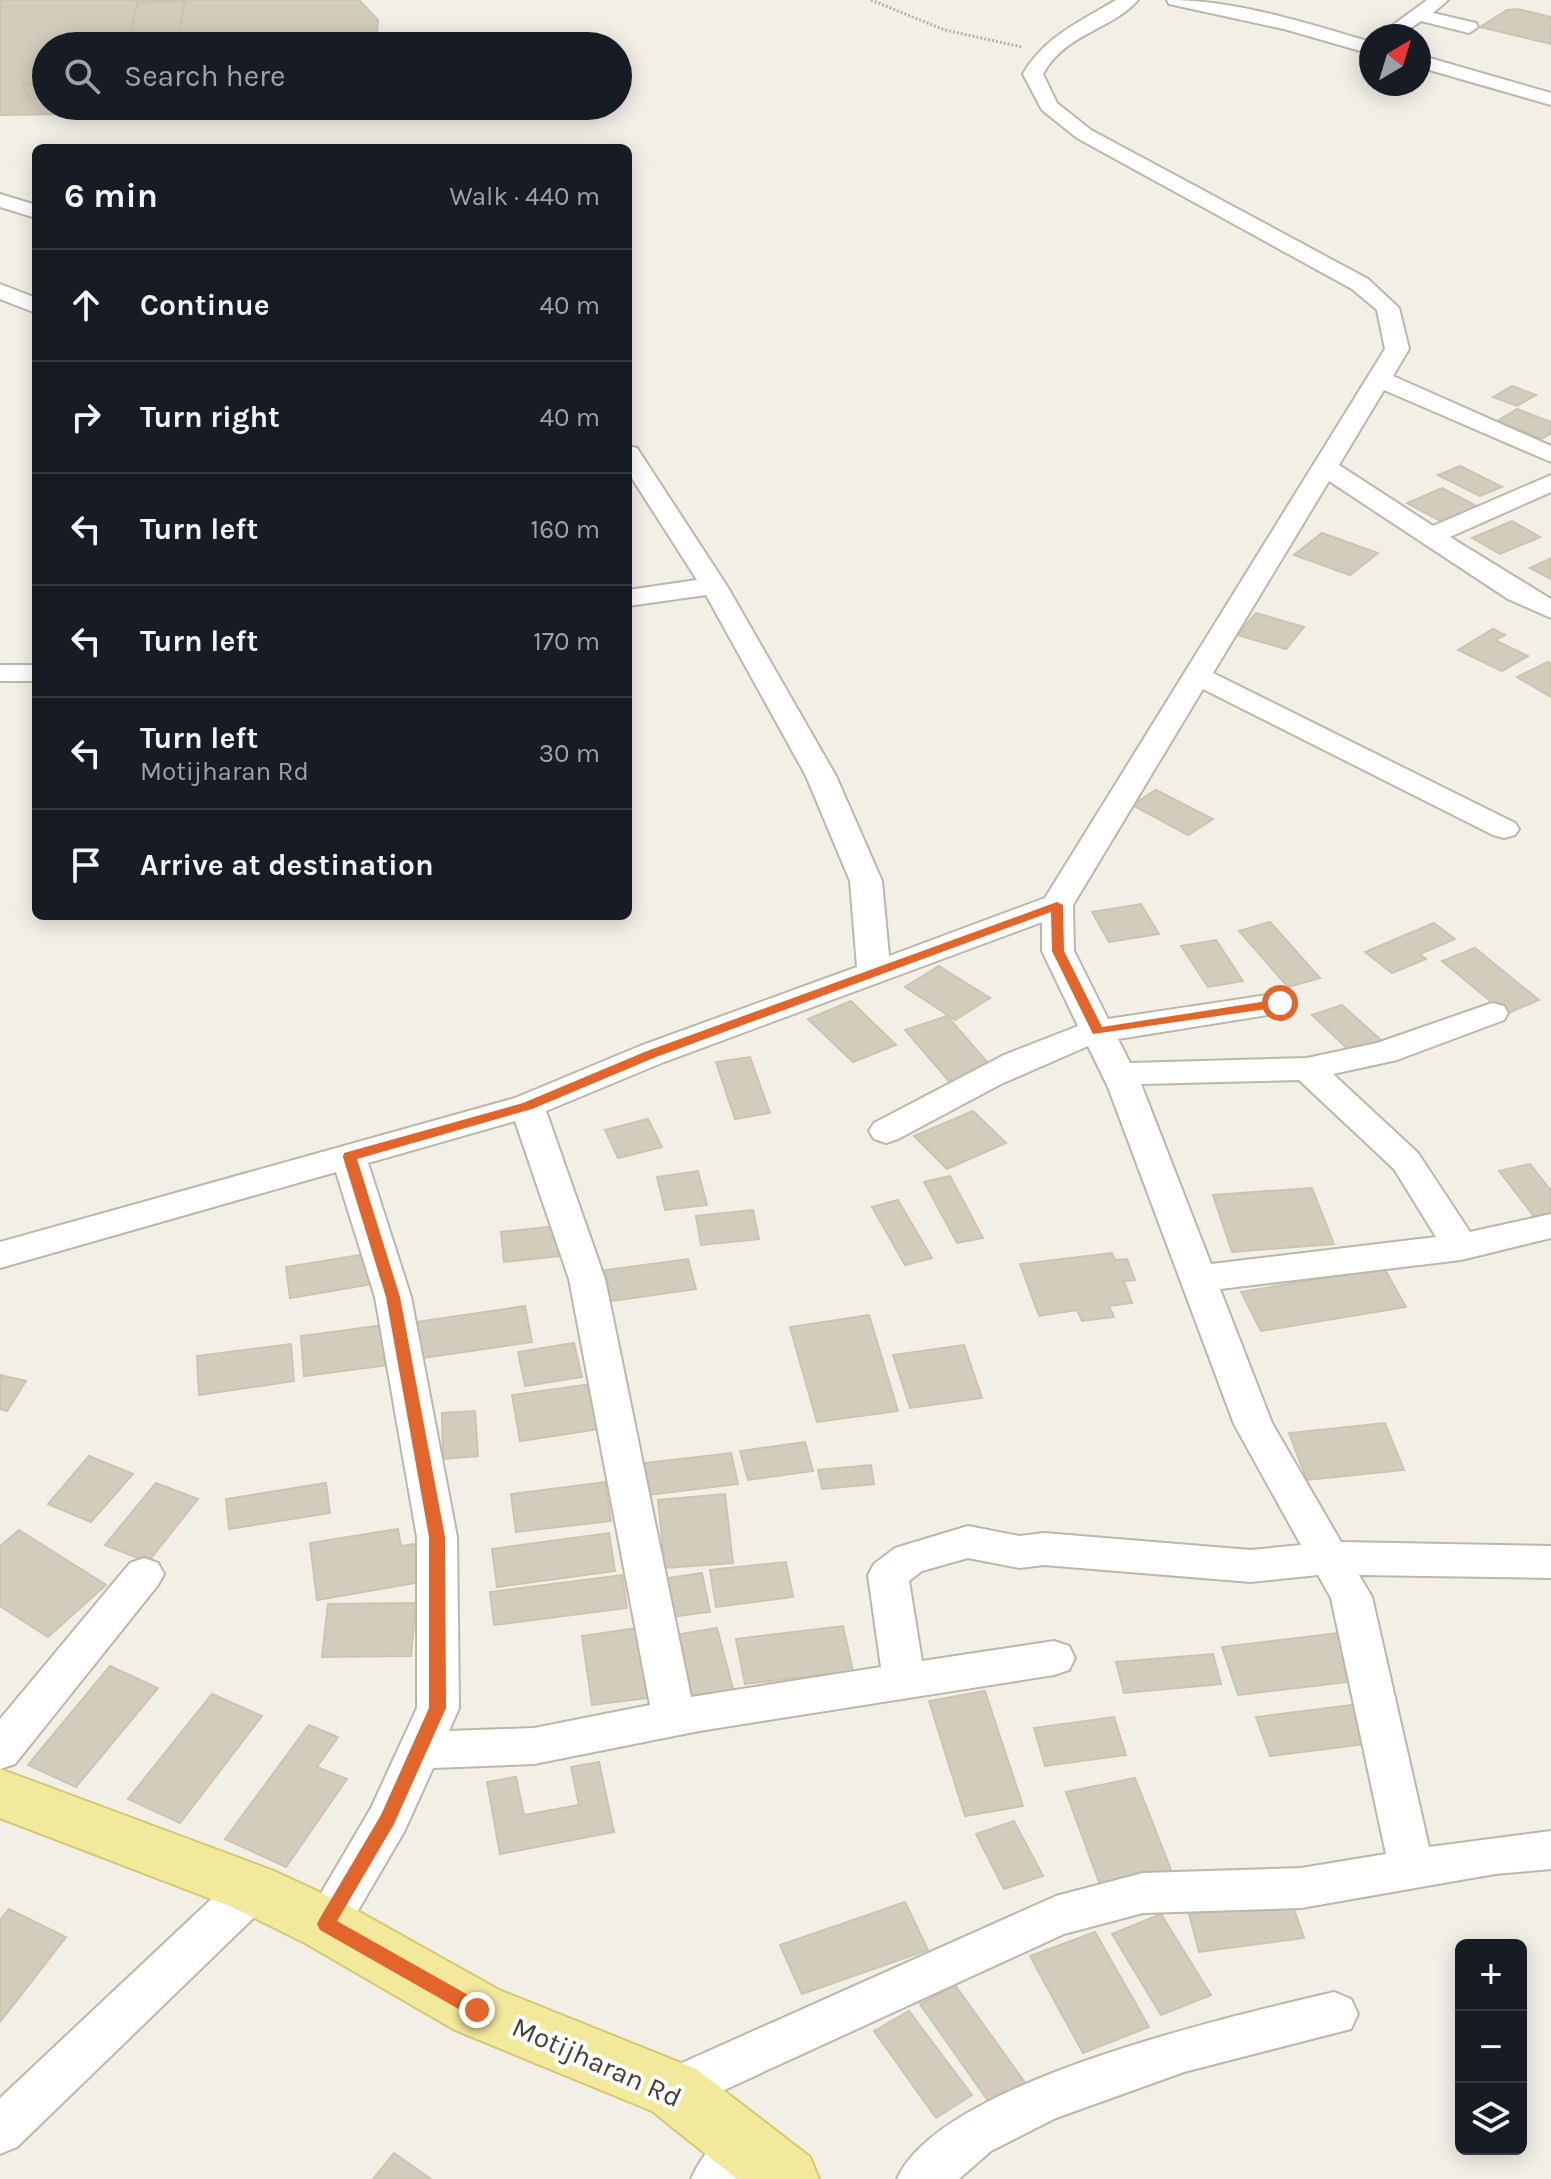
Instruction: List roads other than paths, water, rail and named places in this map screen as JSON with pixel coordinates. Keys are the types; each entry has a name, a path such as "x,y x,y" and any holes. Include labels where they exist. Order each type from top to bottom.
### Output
{"main road":[{"name":"Motijharan Rd","path":"0,1793 253,1889 326,1924 477,2010 674,2090 750,2168"}],"street":[{"path":"1129,0 1049,51 1038,63 1033,74 1049,106 1060,118 1084,134 1360,284 1388,308 1397,349 1057,905 1058,951 1118,1074 1253,1424 1351,1597 1412,1869"},
{"path":"1176,0 1359,44"},
{"path":"1221,10 1239,0"},
{"path":"1405,24 1438,1 1486,16"},
{"path":"1418,15 1469,27"},
{"path":"1431,64 1551,99"},
{"path":"0,200 32,211"},
{"path":"0,291 32,304"},
{"path":"1380,379 1551,455"},
{"path":"632,459 714,586 821,776 866,881 874,972"},
{"path":"1327,468 1518,593 1551,610"},
{"path":"1431,536 1551,483"},
{"path":"632,597 714,586"},
{"path":"0,673 32,673"},
{"path":"1198,676 1504,829"},
{"path":"0,1255 527,1106 652,1054 1057,905"},
{"path":"886,1131 1028,1057 1098,1031 1280,1003"},
{"path":"1118,1074 1307,1069 1385,1052 1492,1013"},
{"path":"1307,1069 1406,1161 1461,1247"},
{"path":"527,1106 587,1279 674,1718"},
{"path":"326,1924 388,1819 438,1708 437,1537 393,1297 349,1157"},
{"path":"1198,1279 1461,1247 1551,1226"},
{"path":"904,1681 888,1575 909,1559 968,1542 1019,1552 1044,1549 1251,1566 1329,1558 1551,1562"},
{"path":"0,1751 144,1574"},
{"path":"419,1750 534,1746 674,1718 1054,1658"},
{"path":"674,2090 1056,1916 1143,1893 1301,1888 1495,1855 1551,1850"},
{"path":"0,2131 253,1889"},
{"path":"922,2179 974,2135 1042,2100 1184,2050 1334,2014"}]}
